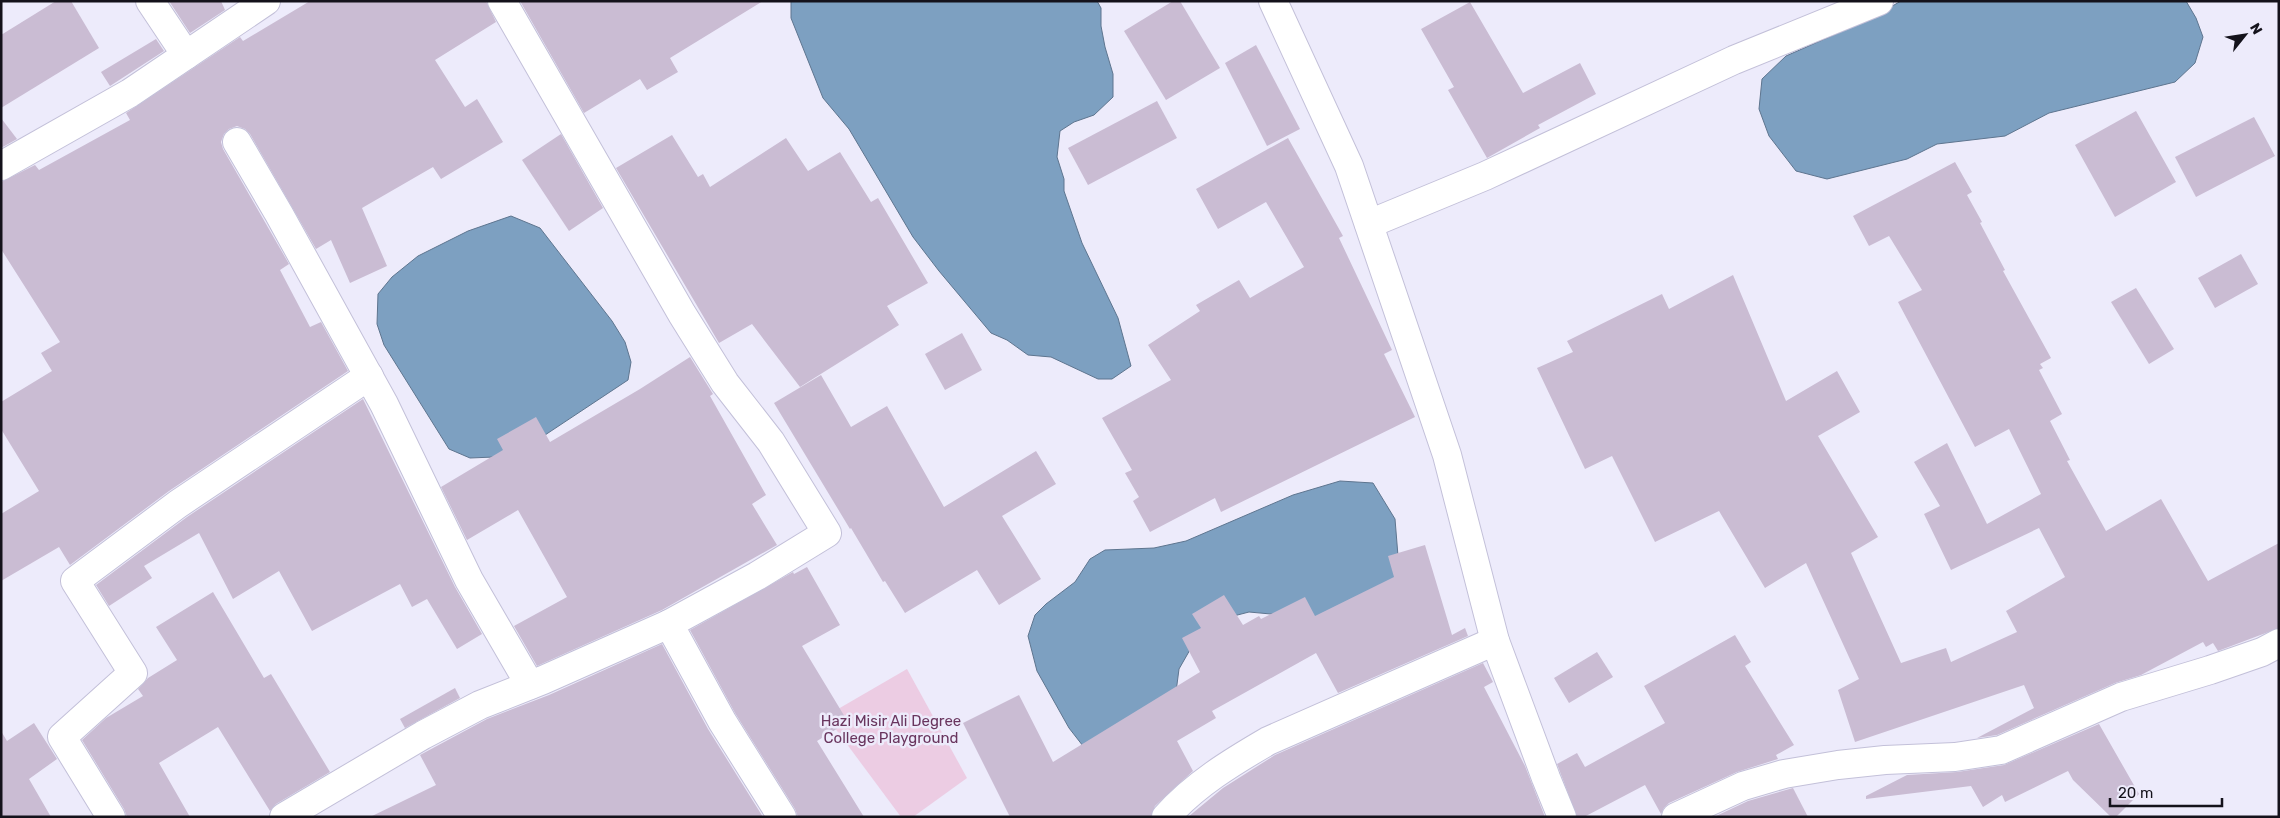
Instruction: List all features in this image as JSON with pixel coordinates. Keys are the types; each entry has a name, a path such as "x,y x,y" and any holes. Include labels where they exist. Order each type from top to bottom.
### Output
{"street":[{"path":"150,1 186,55"},
{"path":"1,166 130,93 266,1"},
{"path":"284,817 423,735 480,705 669,624 757,576 827,533 771,442 725,383 682,314 502,1"},
{"path":"1273,1 1349,166 1447,455 1495,641 1562,817"},
{"path":"1369,224 1485,176 1734,60 1879,1"},
{"path":"237,142 369,376 469,580 530,685"},
{"path":"111,817 62,737 133,673 75,581 178,504 369,376"},
{"path":"669,624 722,721 782,817"},
{"path":"1166,817 1201,785 1234,761 1268,741 1495,641"},
{"path":"1676,817 1743,786 1784,774 1857,762 1955,758 2001,750 2121,697 2262,652 2279,642"}],"green space":[{"name":"Hazi Misir Ali Degree College Playground","path":"907,669 967,778 913,817 901,817 826,716"}],"water":[{"path":"791,1 1097,1 1101,8 1101,26 1113,74 1113,97 1094,115 1074,122 1060,131 1057,157 1064,179 1064,191 1082,243 1118,318 1131,366 1112,379 1098,379 1051,357 1028,355 1007,340 991,333 913,237 849,129 823,98 791,18"},
{"path":"1901,1 2186,1 2196,18 2203,37 2195,63 2175,82 2049,113 2005,136 1937,144 1907,159 1827,179 1796,171 1769,136 1759,109 1762,79 1786,56 1870,19"},
{"path":"511,216 540,228 612,321 625,342 631,362 628,380 539,439 494,457 470,458 449,449 384,345 377,324 378,294 392,277 418,256 468,231"},
{"path":"1340,481 1373,483 1395,519 1398,556 1396,578 1336,620 1249,612 1222,619 1195,641 1179,669 1176,692 1083,746 1069,728 1037,671 1028,636 1035,615 1075,582 1090,559 1105,550 1154,548 1186,541 1293,495"}],"building":[{"path":"56,1 71,1 99,48 1,108 1,35"},
{"path":"169,1 221,1 225,10 190,33"},
{"path":"310,1 486,1 496,22 435,60 465,107 477,99 503,142 441,179 433,167 362,208 387,266 350,283 331,240 316,249 250,134 245,129 237,126 229,129 224,134 221,142 223,149 289,264 280,270 310,327 321,322 348,371 169,491 70,565 59,547 1,581 1,514 39,491 1,429 1,402 52,371 41,353 60,342 1,249 1,182 35,165 39,170 130,120 126,113 240,37 243,41"},
{"path":"520,1 763,1 670,58 678,72 647,90 640,79 584,113"},
{"path":"1173,1 1180,1 1220,68 1166,100 1124,31"},
{"path":"1470,2 1523,93 1580,63 1596,94 1538,125 1540,128 1487,158 1448,90 1454,87 1421,29"},
{"path":"156,39 164,51 110,86 101,72"},
{"path":"1256,45 1300,129 1267,146 1225,63"},
{"path":"1157,101 1177,138 1088,185 1068,148"},
{"path":"2136,111 2176,182 2115,217 2075,145"},
{"path":"2254,117 2275,156 2196,197 2175,157"},
{"path":"1,118 17,139 1,148"},
{"path":"561,134 603,208 569,231 522,160"},
{"path":"672,135 698,177 703,174 710,187 786,138 808,171 840,152 871,202 878,198 928,283 887,306 899,325 800,387 752,324 719,343 616,168"},
{"path":"1288,138 1343,236 1339,238 1392,350 1384,354 1415,417 1221,512 1215,498 1150,532 1133,501 1139,497 1125,473 1132,470 1102,418 1171,380 1148,345 1200,311 1196,305 1239,280 1250,298 1304,267 1266,202 1218,229 1196,189"},
{"path":"1955,162 1972,192 1967,195 2005,270 2003,271 2051,358 2040,364 2043,368 2039,370 2062,414 2050,421 2070,460 2067,461 2106,531 2161,499 2208,581 2279,543 2279,628 2218,651 2213,643 2206,647 2203,642 2141,675 2115,683 1997,735 1977,738 2034,708 2024,685 1855,742 1838,690 1859,679 1806,563 1765,588 1719,511 1655,542 1612,456 1585,469 1537,368 1573,352 1567,341 1662,294 1669,309 1733,275 1786,401 1837,371 1860,412 1818,436 1878,537 1851,553 1901,663 1946,648 1951,662 2017,632 2006,611 2065,577 2039,528 1951,570 1924,514 1940,506 1914,462 1947,443 1987,524 2041,494 2009,429 1975,447 1898,302 1922,290 1889,236 1869,246 1853,216"},
{"path":"2241,254 2258,284 2215,308 2198,278"},
{"path":"2136,288 2174,349 2149,364 2111,302"},
{"path":"962,333 982,370 945,390 925,354"},
{"path":"690,357 713,394 710,396 766,495 752,504 777,545 662,610 537,666 514,626 567,597 518,510 467,540 441,487 503,450 497,439 536,417 550,442"},
{"path":"821,375 851,427 887,406 944,507 1036,451 1056,484 1002,516 1041,579 999,605 977,570 905,613 885,581 883,582 774,403"},
{"path":"363,399 455,587 482,634 457,649 427,599 412,607 400,584 312,631 279,571 233,599 199,533 144,566 152,578 109,606 96,585 187,517"},
{"path":"1425,545 1452,635 1465,628 1468,636 1338,693 1316,653 1212,711 1216,718 1177,741 1193,771 1155,806 1151,817 1010,817 963,723 1019,695 1053,762 1200,672 1182,638 1201,628 1192,614 1224,595 1243,625 1259,616 1261,619 1305,597 1315,616 1394,577 1388,556"},
{"path":"807,567 840,625 802,646 848,722 817,741 864,817 798,817 795,809 735,713 690,630 793,572 794,574"},
{"path":"213,592 264,678 271,674 330,772 276,804 270,811 218,727 159,763 190,817 127,817 82,740 106,718 143,696 138,689 148,678 177,660 156,627"},
{"path":"1735,635 1751,662 1745,666 1794,745 1776,755 1778,759 1737,772 1669,803 1661,814 1645,785 1584,817 1577,817 1557,764 1577,753 1585,767 1665,723 1644,686"},
{"path":"662,644 708,729 763,817 370,817 436,785 420,755 487,719 549,695"},
{"path":"1597,652 1613,677 1569,703 1554,678"},
{"path":"1483,663 1493,682 1484,687 1525,766 1545,817 1188,817 1223,788 1275,755"},
{"path":"455,688 460,698 405,728 400,719"},
{"path":"34,723 57,759 29,779 51,817 1,817 1,731 7,741"},
{"path":"2099,724 2139,794 2116,817 2111,817 2073,780 2068,771 2005,802 2002,795 1983,807 1971,786 1866,799 1866,796 1907,775 1957,772 2004,765"},
{"path":"1793,788 1808,817 1714,817 1748,801"}]}
